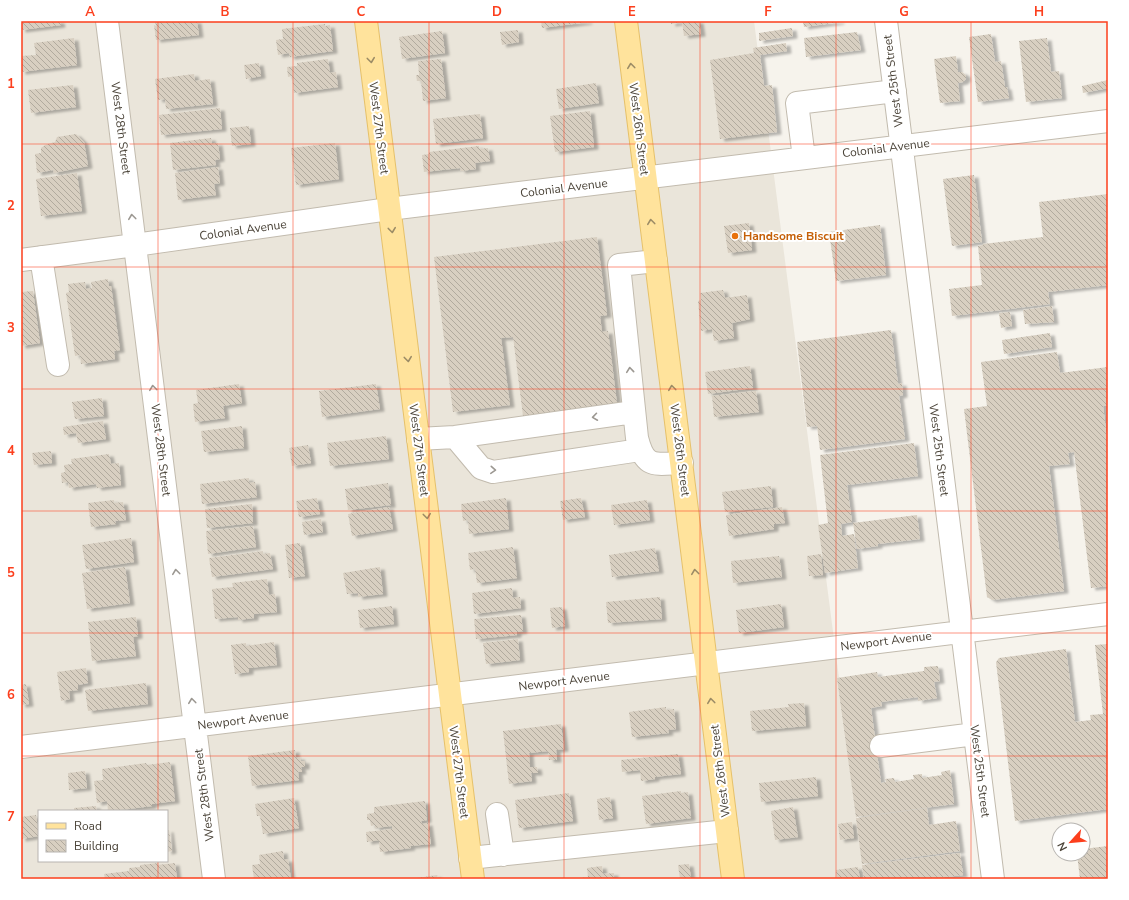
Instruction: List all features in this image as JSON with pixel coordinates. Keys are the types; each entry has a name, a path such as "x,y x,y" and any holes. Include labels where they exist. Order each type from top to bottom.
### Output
{"main road":[{"name":"West 27th Street","path":"366,21 472,869"},
{"name":"West 26th Street","path":"626,21 733,879"}],"street":[{"name":"West 28th Street","path":"107,21 214,879"},
{"name":"West 25th Street","path":"886,21 993,879"},
{"path":"804,158 798,103 894,91"},
{"name":"Colonial Avenue","path":"31,258 135,245 389,209 1108,120"},
{"path":"31,258 58,365"},
{"path":"656,261 619,265 637,438 640,450 645,458 651,463 682,463"},
{"path":"418,440 455,437 634,412"},
{"path":"455,437 481,468 493,472 640,450"},
{"name":"Newport Avenue","path":"21,747 1108,614"},
{"path":"881,746 975,734"},
{"path":"498,814 503,855"},
{"path":"472,869 503,855 727,831"}],"shaded area":[{"path":"21,21 754,21 865,879 21,879"}],"building":[{"path":"21,21 60,21 61,25 21,30"},
{"path":"155,21 197,21 199,35 156,40 154,25 156,26"},
{"path":"541,21 588,21 588,22 542,28"},
{"path":"671,21 699,21 701,34 684,36 682,22 671,24"},
{"path":"803,21 840,21 840,22 804,27"},
{"path":"325,24 325,26 330,25 333,51 290,57 289,53 278,55 276,40 283,39 282,29"},
{"path":"792,28 793,36 759,41 759,33"},
{"path":"518,30 519,42 502,45 500,32"},
{"path":"442,31 445,53 402,59 399,37"},
{"path":"857,32 861,50 806,57 804,38"},
{"path":"991,34 995,62 1001,61 1005,87 1007,87 1009,98 978,102 969,37"},
{"path":"74,38 77,65 21,72 21,56 36,55 34,43"},
{"path":"1047,38 1051,72 1059,71 1062,98 1026,102 1019,41"},
{"path":"786,43 787,51 760,55 764,86 772,85 777,132 720,139 710,60 754,53 753,48"},
{"path":"956,56 958,72 962,72 966,75 966,79 963,82 958,83 960,101 940,103 934,59"},
{"path":"328,59 330,73 336,72 338,87 294,93 292,76 288,77 287,67 297,66 297,63"},
{"path":"441,59 446,98 423,101 421,81 417,81 416,75 419,75 418,61"},
{"path":"259,63 261,76 246,79 244,65"},
{"path":"194,74 195,81 210,79 213,104 166,109 165,99 158,100 155,79"},
{"path":"1108,80 1108,88 1083,93 1082,86"},
{"path":"596,83 599,103 559,109 556,89"},
{"path":"73,85 76,107 31,113 28,90"},
{"path":"220,108 222,129 161,135 159,115"},
{"path":"590,111 594,147 555,152 550,116"},
{"path":"480,114 483,138 436,144 433,119"},
{"path":"249,126 251,144 232,146 230,128"},
{"path":"76,134 84,142 88,166 54,173 53,170 37,173 35,154 41,153 41,148 55,142 57,137"},
{"path":"211,138 212,144 218,143 220,159 215,160 216,165 173,170 170,143"},
{"path":"335,143 339,179 296,185 291,148"},
{"path":"479,146 479,149 488,148 490,161 475,163 476,169 461,171 460,168 424,172 422,155 429,154 429,152"},
{"path":"218,167 220,183 214,184 216,195 178,200 175,173"},
{"path":"77,173 82,211 41,216 36,179"},
{"path":"974,175 982,242 952,246 943,179"},
{"path":"1108,194 1108,285 1048,292 1050,304 952,316 949,289 982,285 978,246 983,244 1043,237 1039,202"},
{"path":"749,223 752,250 728,253 724,226"},
{"path":"880,225 886,275 836,281 829,232"},
{"path":"597,237 607,315 600,316 602,332 608,331 617,404 523,416 513,337 501,338 510,405 453,412 434,257"},
{"path":"108,279 109,286 111,286 120,350 114,351 115,359 81,364 80,355 75,356 66,293 69,292 68,284 85,282 86,289 92,288 91,282"},
{"path":"723,290 725,298 747,295 750,319 732,323 734,338 714,341 712,329 701,331 698,301 701,300 700,293"},
{"path":"33,291 40,343 21,346 21,292"},
{"path":"1052,306 1054,322 1025,324 1023,310"},
{"path":"1010,312 1012,326 1001,328 999,313"},
{"path":"891,330 898,384 902,383 903,395 899,396 905,439 820,450 817,426 807,427 797,342"},
{"path":"1050,333 1052,347 1004,354 1002,340"},
{"path":"1057,352 1060,373 1108,367 1108,405 1103,406 1108,448 1108,586 1091,588 1074,452 1068,453 1070,464 1049,466 1064,591 992,600 987,597 964,409 987,406 981,362"},
{"path":"750,366 753,388 708,394 705,372"},
{"path":"239,384 242,403 223,406 225,418 195,422 193,404 198,403 196,390"},
{"path":"376,384 380,409 322,417 319,391"},
{"path":"756,391 759,412 714,417 712,396"},
{"path":"102,398 104,416 75,419 72,402"},
{"path":"103,421 106,439 78,443 76,433 64,435 63,427"},
{"path":"242,426 244,448 204,452 201,431"},
{"path":"386,436 389,459 330,466 327,443"},
{"path":"914,443 918,476 847,485 852,522 841,524 842,536 854,534 858,568 825,573 818,525 828,523 820,455"},
{"path":"308,445 311,463 292,466 289,448"},
{"path":"51,451 52,463 34,465 32,453"},
{"path":"109,454 111,464 119,463 121,485 97,488 96,484 69,488 68,482 62,483 61,473 65,472 64,465 72,464 71,459"},
{"path":"249,478 249,483 255,482 257,497 202,504 200,484"},
{"path":"388,483 391,505 348,510 345,489"},
{"path":"771,486 773,507 725,512 722,492"},
{"path":"317,498 320,514 299,517 296,501"},
{"path":"506,498 509,529 469,534 468,520 463,521 461,504"},
{"path":"581,498 585,517 563,520 560,501"},
{"path":"114,500 114,503 123,502 126,520 115,521 116,524 91,527 88,503"},
{"path":"647,500 650,520 614,525 611,505"},
{"path":"252,504 253,523 207,528 205,509"},
{"path":"389,507 393,529 352,536 348,514"},
{"path":"782,507 785,523 774,524 774,529 729,536 726,515"},
{"path":"917,515 920,539 878,544 878,546 857,549 853,523"},
{"path":"321,519 323,532 304,535 302,522"},
{"path":"253,526 256,547 208,554 206,531"},
{"path":"131,538 134,562 86,569 82,545"},
{"path":"300,543 305,576 289,578 285,545"},
{"path":"513,547 517,578 477,583 475,569 470,570 468,553"},
{"path":"655,548 659,571 612,577 609,555"},
{"path":"263,551 263,554 270,553 273,569 212,577 209,558"},
{"path":"821,554 823,575 809,576 807,556"},
{"path":"779,556 782,577 733,583 731,561"},
{"path":"125,567 130,603 87,609 82,573"},
{"path":"380,567 383,594 358,597 358,593 347,594 343,573"},
{"path":"267,579 269,595 275,594 277,612 254,614 254,618 238,620 238,617 215,619 212,589 233,587 232,583"},
{"path":"512,588 513,598 520,597 521,608 474,614 472,593"},
{"path":"660,597 662,619 608,623 606,602"},
{"path":"781,604 784,627 739,633 736,610"},
{"path":"392,606 394,624 360,628 358,610"},
{"path":"562,607 565,626 552,628 550,608"},
{"path":"521,615 523,631 517,632 517,635 476,639 474,619"},
{"path":"136,617 138,636 133,637 136,656 92,661 88,622"},
{"path":"518,639 520,660 486,664 483,643"},
{"path":"274,642 277,665 249,668 249,672 235,674 231,645 246,643 246,646"},
{"path":"1108,644 1108,809 1015,821 996,662 999,658 1066,649 1075,722 1091,720 1090,715 1103,714 1095,645"},
{"path":"938,666 940,681 934,682 937,698 918,701 918,697 881,702 882,706 871,708 881,783 886,782 885,779 894,778 895,782 914,779 913,775 922,774 922,778 942,775 941,772 950,770 954,804 856,817 837,678 877,672 878,677 924,671 924,667"},
{"path":"86,668 88,683 78,685 78,690 69,691 70,699 61,701 57,672"},
{"path":"146,683 148,704 88,711 85,690"},
{"path":"26,684 29,704 21,705 21,685"},
{"path":"804,703 806,726 752,731 750,711 789,707 788,704"},
{"path":"666,707 666,710 674,709 676,729 668,730 669,733 632,737 629,712"},
{"path":"561,724 564,749 556,750 557,760 549,760 548,751 529,753 530,767 537,767 538,773 531,773 532,781 509,784 503,731"},
{"path":"295,750 296,758 300,757 301,761 305,761 305,767 301,767 302,772 298,772 299,780 252,786 248,756"},
{"path":"678,754 681,774 655,777 655,779 641,781 640,770 622,772 621,760"},
{"path":"170,762 175,801 121,810 108,810 107,801 97,803 94,781 103,780 102,769 146,763 147,765"},
{"path":"85,771 87,788 69,790 68,773"},
{"path":"816,777 818,796 761,802 759,783"},
{"path":"681,791 681,793 688,792 691,818 646,824 642,796"},
{"path":"569,793 573,821 519,828 515,800"},
{"path":"610,797 613,818 599,820 597,799"},
{"path":"294,798 299,828 263,834 260,816 257,816 255,804"},
{"path":"425,801 427,820 421,821 422,824 428,823 431,844 410,846 411,848 380,852 379,840 367,842 366,832 392,829 392,826 375,828 375,825 371,826 370,820 367,820 367,814 374,813 374,807"},
{"path":"96,806 97,810 74,810 74,808"},
{"path":"793,807 798,837 775,840 771,811"},
{"path":"927,808 929,825 956,821 960,851 862,864 856,818"},
{"path":"36,815 38,836 21,839 21,817"},
{"path":"852,822 854,838 840,840 838,824"},
{"path":"168,830 169,830 172,851 168,852"},
{"path":"1108,846 1108,879 1080,879 1078,862 1091,862 1091,848"},
{"path":"283,851 284,860 288,859 291,879 254,879 252,865 260,864 259,855"},
{"path":"960,853 963,875 927,879 864,879 862,865"},
{"path":"158,863 158,865 175,863 177,879 105,879 104,874 129,871 129,868"},
{"path":"689,864 691,879 680,879 678,865"},
{"path":"602,866 603,874 614,873 614,879 580,879 588,877 587,868"},
{"path":"858,867 860,879 837,879 836,870"},
{"path":"437,875 438,879 417,878"}],"place":[{"name":"Handsome Biscuit","path":"735,236"}]}
